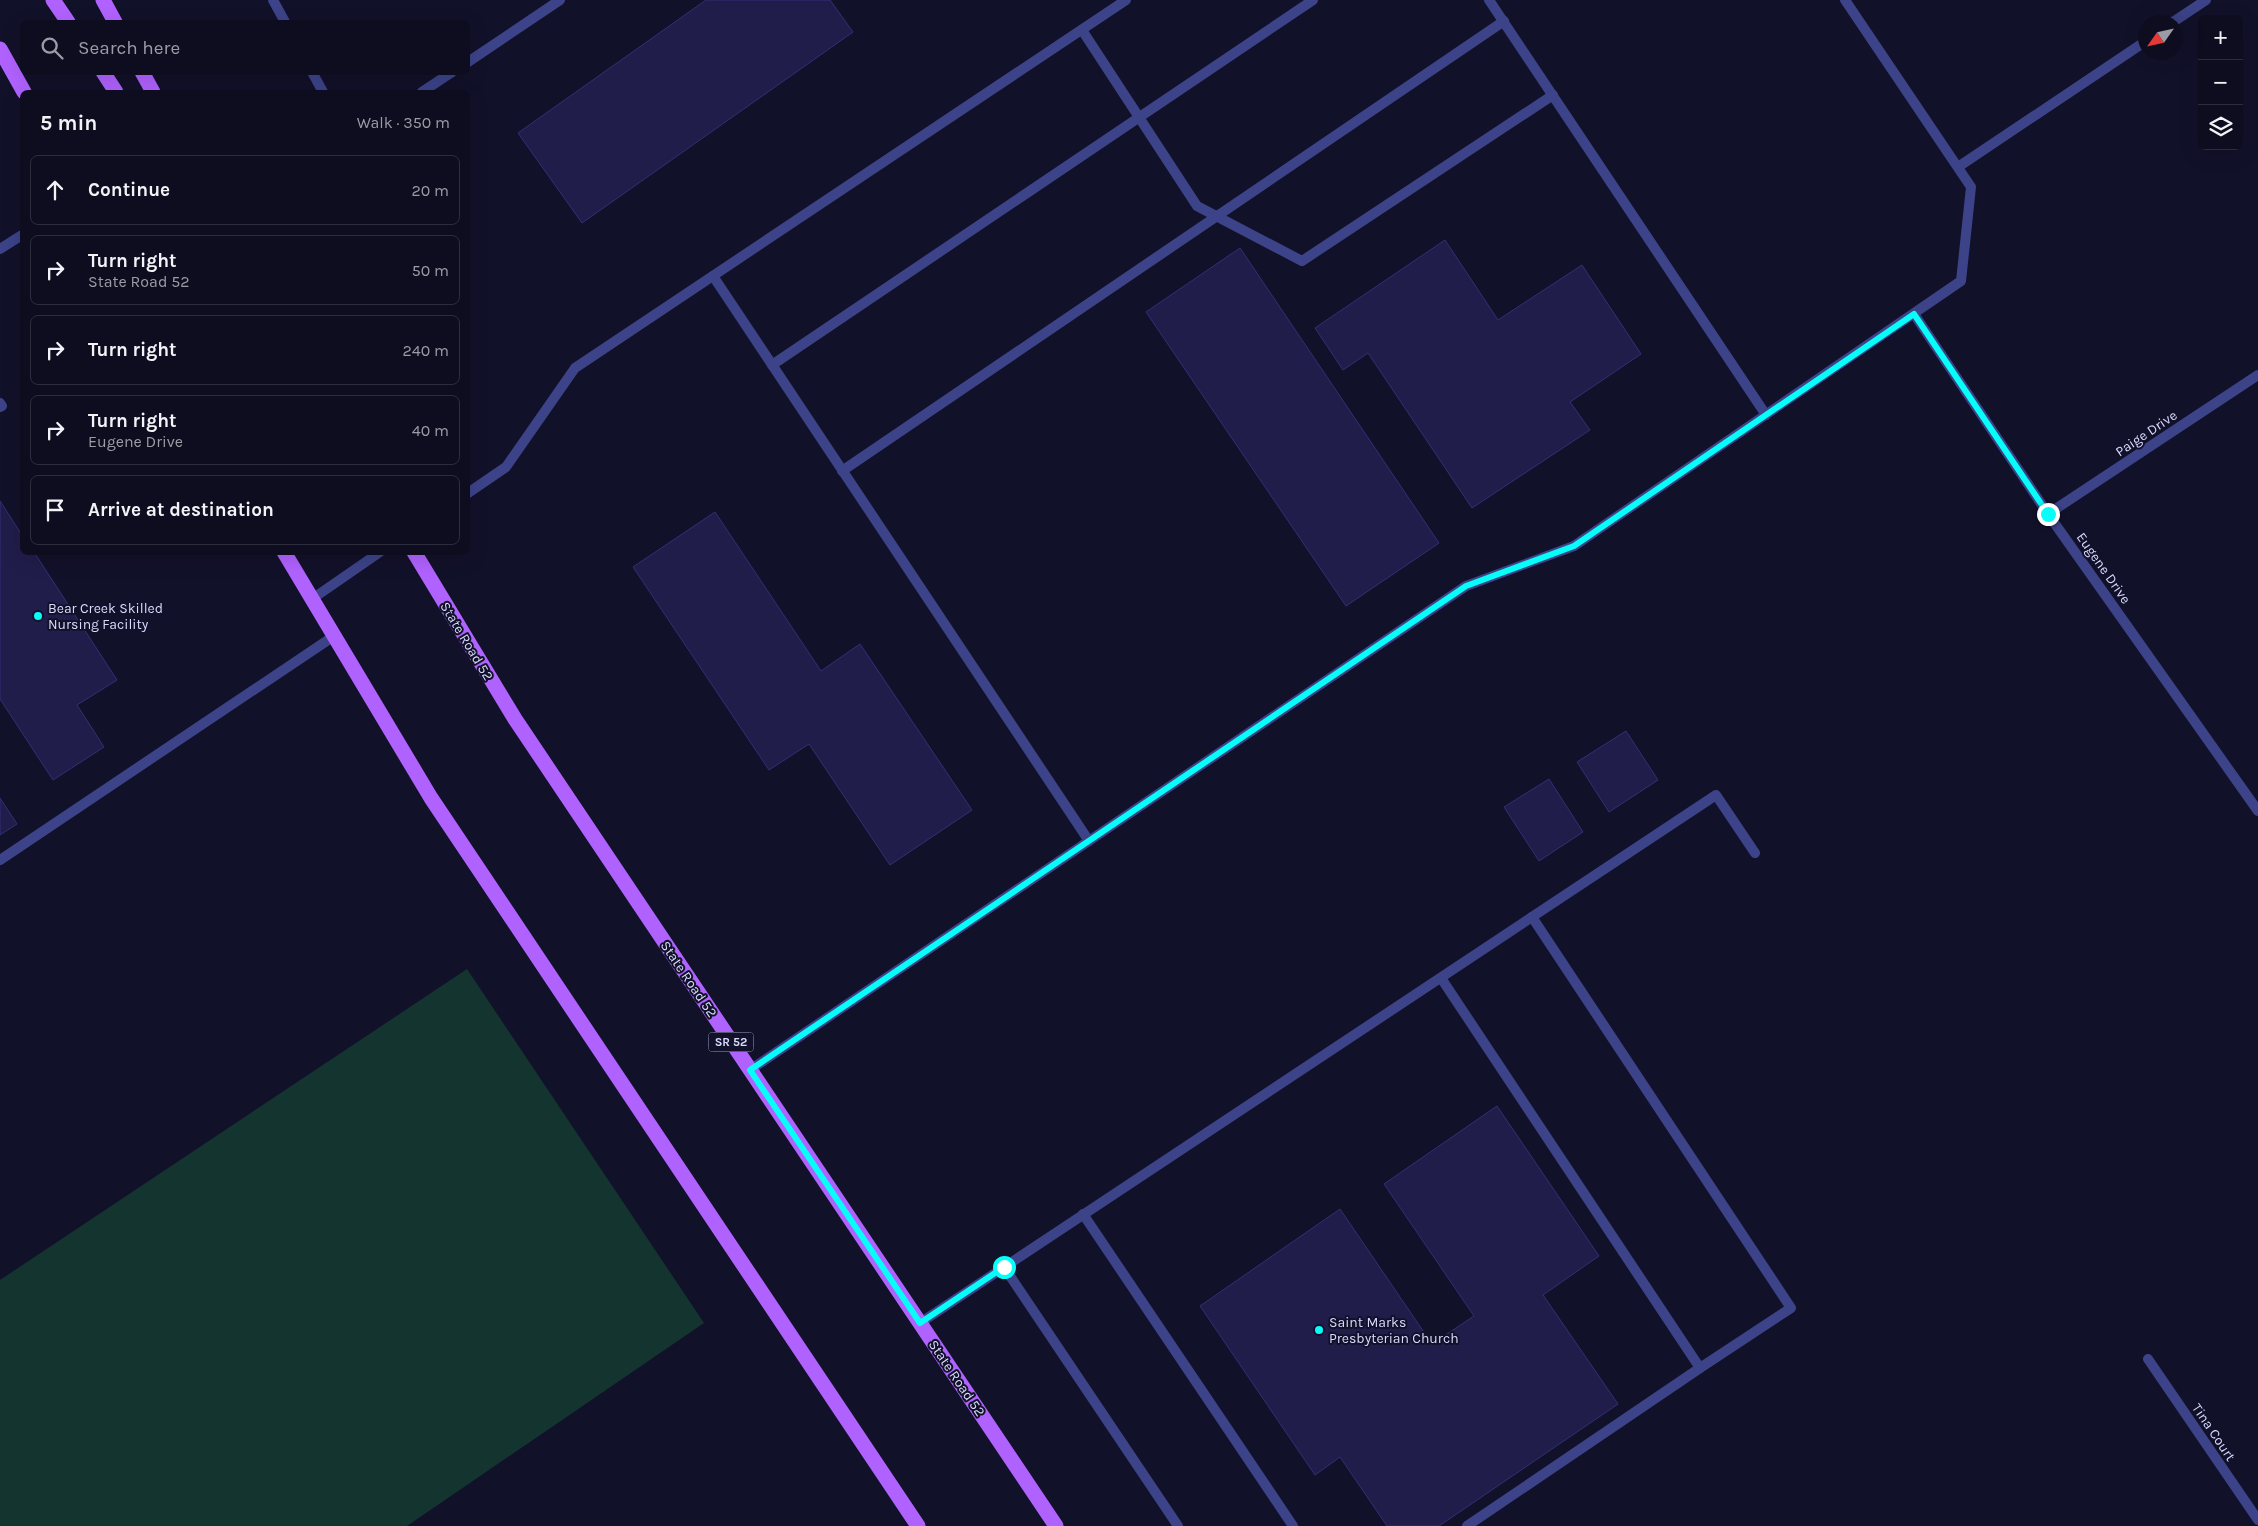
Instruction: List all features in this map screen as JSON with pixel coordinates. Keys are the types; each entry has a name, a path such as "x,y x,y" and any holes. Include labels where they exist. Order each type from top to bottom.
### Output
{"main road":[{"path":"53,0 67,20"},
{"path":"103,0 114,20"},
{"path":"0,49 23,90"},
{"path":"105,75 115,90"},
{"path":"144,75 151,90"},
{"path":"286,555 431,798 918,1526"},
{"name":"State Road 52","path":"416,555 515,719 1056,1526"}],"street":[{"path":"273,0 284,20"},
{"path":"470,61 560,0"},
{"path":"470,492 506,467 576,368 1126,0"},
{"path":"772,365 1313,0"},
{"path":"1490,0 1766,415"},
{"path":"750,1070 1466,586 1574,546 1962,281 1972,187 1845,0"},
{"path":"2183,15 2206,0"},
{"path":"842,471 1504,21"},
{"path":"1082,30 1197,206 1302,261 1553,95"},
{"path":"1958,168 2138,46"},
{"path":"314,75 323,90"},
{"path":"425,90 448,75"},
{"path":"0,249 20,235"},
{"path":"713,276 1089,841"},
{"name":"Eugene Drive","path":"1914,314 2048,514 2258,811"},
{"name":"Paige Drive","path":"2048,514 2258,374"},
{"path":"312,599 376,555"},
{"path":"0,860 334,636"},
{"path":"920,1323 1716,794 1755,854"},
{"path":"1467,1526 1791,1308 1532,917"},
{"path":"1441,978 1700,1368"},
{"path":"1083,1214 1293,1526"},
{"path":"1004,1267 1178,1526"},
{"name":"Tina Court","path":"2148,1359 2258,1520"}],"green space":[{"path":"467,969 704,1323 407,1526 0,1526 0,1280"}],"building":[{"path":"706,0 830,0 853,32 582,223 518,133"},
{"path":"1445,240 1498,320 1582,265 1641,354 1570,402 1590,430 1472,508 1368,353 1343,370 1315,328"},
{"path":"1240,248 1439,543 1346,606 1146,312"},
{"name":"Bear Creek Skilled Nursing Facility","path":"0,501 20,532 20,555 36,555 117,680 77,705 104,747 53,780 0,699"},
{"path":"715,512 821,671 860,644 972,810 890,865 809,744 769,770 633,567"},
{"path":"1626,731 1658,780 1609,812 1577,762"},
{"path":"1549,779 1583,832 1539,861 1504,807"},
{"path":"0,798 17,824 0,835"},
{"name":"Saint Marks Presbyterian Church","path":"1497,1106 1599,1256 1543,1295 1618,1404 1439,1526 1387,1526 1340,1457 1315,1475 1200,1306 1340,1209 1432,1344 1474,1316 1384,1184"}],"place":[{"name":"Bear Creek Skilled Nursing Facility","path":"38,616"},
{"name":"Saint Marks Presbyterian Church","path":"1319,1330"}],"route":[{"path":"1004,1267 920,1323 750,1070 1466,586 1574,546 1914,314 2048,514"}]}
